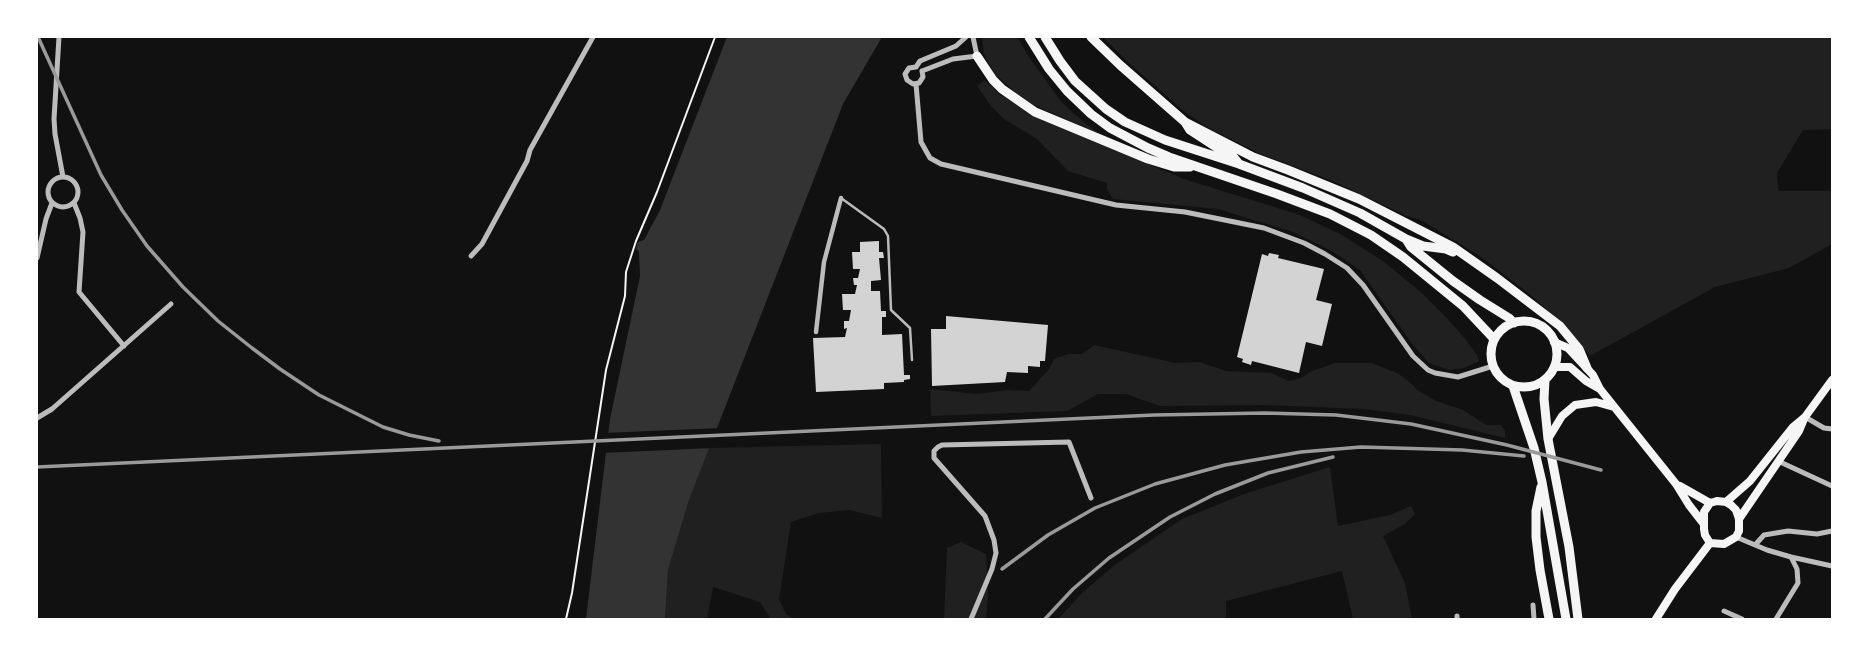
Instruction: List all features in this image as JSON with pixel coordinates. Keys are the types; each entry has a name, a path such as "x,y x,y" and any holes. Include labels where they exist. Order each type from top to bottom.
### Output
{"main road":[{"path":"1029,37 1062,86 1110,128 1147,148 1319,210 1371,235 1403,257 1463,306 1494,339"},
{"path":"1045,37 1075,81 1125,122 1177,145 1239,164 1330,199 1423,246 1462,254"},
{"path":"1091,37 1185,122 1253,157 1359,199 1453,247 1560,326 1578,349 1587,368"},
{"path":"977,56 1002,89 1035,112 1148,159 1174,167 1202,168"},
{"path":"1185,122 1190,130 1232,155 1239,164"},
{"path":"1406,239 1411,247 1453,281 1514,323"},
{"path":"1526,321 1538,324 1554,342 1554,367 1545,380 1535,385 1513,386 1498,374 1493,366 1491,357 1494,339 1506,326 1514,323 1526,321"},
{"path":"1554,342 1568,348 1593,375 1600,390 1676,484 1703,523"},
{"path":"1554,367 1570,368 1600,390"},
{"path":"1545,380 1544,399 1549,442 1569,547 1578,619"},
{"path":"1739,519 1832,380"},
{"path":"1513,386 1534,448 1542,482 1566,619"},
{"path":"1549,442 1562,416 1575,405 1596,402 1614,407"},
{"path":"1726,502 1750,481 1793,427 1805,417"},
{"path":"1542,482 1536,511 1536,537 1549,619"},
{"path":"1676,484 1698,498 1710,503 1726,502 1736,510 1739,531 1736,537 1724,544 1710,542 1705,535 1704,512 1710,503"},
{"path":"1656,619 1710,542"}],"street":[{"path":"59,37 54,119 63,177"},
{"path":"471,256 482,244 527,161 530,150 593,37"},
{"path":"966,37 956,46 920,61 919,69 923,78 916,84 908,82 905,74 909,68 919,69 953,59 977,56 973,37"},
{"path":"916,84 921,142 929,158 941,164 1116,205 1185,212 1264,228 1304,243 1347,268 1363,285 1413,356 1428,370 1458,377 1493,366"},
{"path":"63,177 72,181 78,189 74,203 63,207 52,203 49,187 57,178 63,177"},
{"path":"816,332 824,262 841,198"},
{"path":"37,258 52,203"},
{"path":"74,203 83,232 79,292 124,346"},
{"path":"37,418 52,409 171,304"},
{"path":"1805,417 1824,428 1832,429"},
{"path":"971,619 992,569 996,553 994,540 985,516 934,458 937,447 1069,442 1091,498"},
{"path":"1778,461 1832,486"},
{"path":"1755,545 1764,535 1788,531 1816,534 1832,531"},
{"path":"1736,537 1791,557 1832,566"},
{"path":"1776,619 1798,583 1797,569 1791,557"},
{"path":"1533,606 1534,619"},
{"path":"1724,611 1742,619"}],"lane":[{"path":"841,198 884,229 888,236 891,310 910,328 912,360"}],"path":[{"path":"566,619 606,370 625,296 626,272 715,37"}],"shaded area":[{"path":"727,37 882,37 843,104 689,500 668,570 665,619 586,619 610,419 640,276 639,252 636,248 638,242 644,240 660,210"},
{"path":"982,37 1017,37 1060,100 1098,133 1034,105 1016,93 991,67 984,54"},
{"path":"1103,37 1832,37 1832,129 1803,130 1777,173 1778,191 1832,191 1832,244 1789,268 1715,287 1590,356 1572,334 1533,297 1483,258 1421,220 1333,181 1261,154 1205,126 1130,64"},
{"path":"985,80 1000,95 1047,122 1184,179 1300,215 1342,235 1383,261 1423,294 1467,341 1479,361 1464,368 1449,370 1429,363 1413,345 1360,270 1332,251 1293,232 1218,209 1113,199 1107,189 1107,183 1068,171 1037,139 1004,119 977,86"},
{"path":"1094,345 1176,363 1199,362 1226,371 1271,373 1289,381 1335,363 1372,363 1399,374 1417,390 1436,401 1463,410 1486,425 1501,425 1505,438 1410,415 1364,409 1265,405 1160,406 1126,394 1098,394 1067,411 931,416 930,389 977,394 1008,390 1029,391 1049,369 1054,359 1068,354 1082,354"},
{"path":"881,444 882,518 849,510 819,513 791,522 779,599 786,614 794,619 771,619 760,602 713,587 707,619 665,619 668,570 689,500 709,448"},
{"path":"1330,467 1338,526 1390,515 1411,506 1415,514 1405,524 1383,536 1405,583 1412,619 1353,619 1342,571 1226,601 1226,619 1058,619 1083,592 1116,564 1182,519 1244,494"},
{"path":"961,542 986,554 986,619 944,619 947,548"}],"pier":[{"path":"721,428 713,448 602,453 604,433"}],"building":[{"path":"879,241 879,252 883,252 884,258 879,258 881,280 871,281 871,291 880,291 881,311 886,311 886,317 882,317 882,335 902,334 904,375 910,375 910,379 884,383 884,389 816,392 813,338 845,337 847,328 844,329 844,321 849,321 851,310 843,310 842,294 855,294 857,285 854,285 853,278 858,278 860,269 853,269 852,252 860,252 860,242"},
{"path":"1269,253 1279,255 1278,258 1324,269 1316,300 1332,304 1322,346 1306,342 1299,373 1252,361 1251,365 1237,357 1262,254 1268,256"},
{"path":"946,316 1048,325 1045,361 1040,361 1040,367 1028,366 1028,373 1007,372 1005,382 932,386 931,329 946,329"}],"railway":[{"path":"38,37 101,175 147,246 183,287 218,321 319,395 383,427 439,441"},
{"path":"37,467 1154,415 1265,413 1336,415 1411,424 1507,445 1601,470"},
{"path":"1002,569 1048,535 1095,508 1155,484 1225,465 1301,452 1361,447 1462,450 1524,456"},
{"path":"1045,619 1073,589 1109,558 1170,517 1215,494 1268,473 1333,457"}]}
